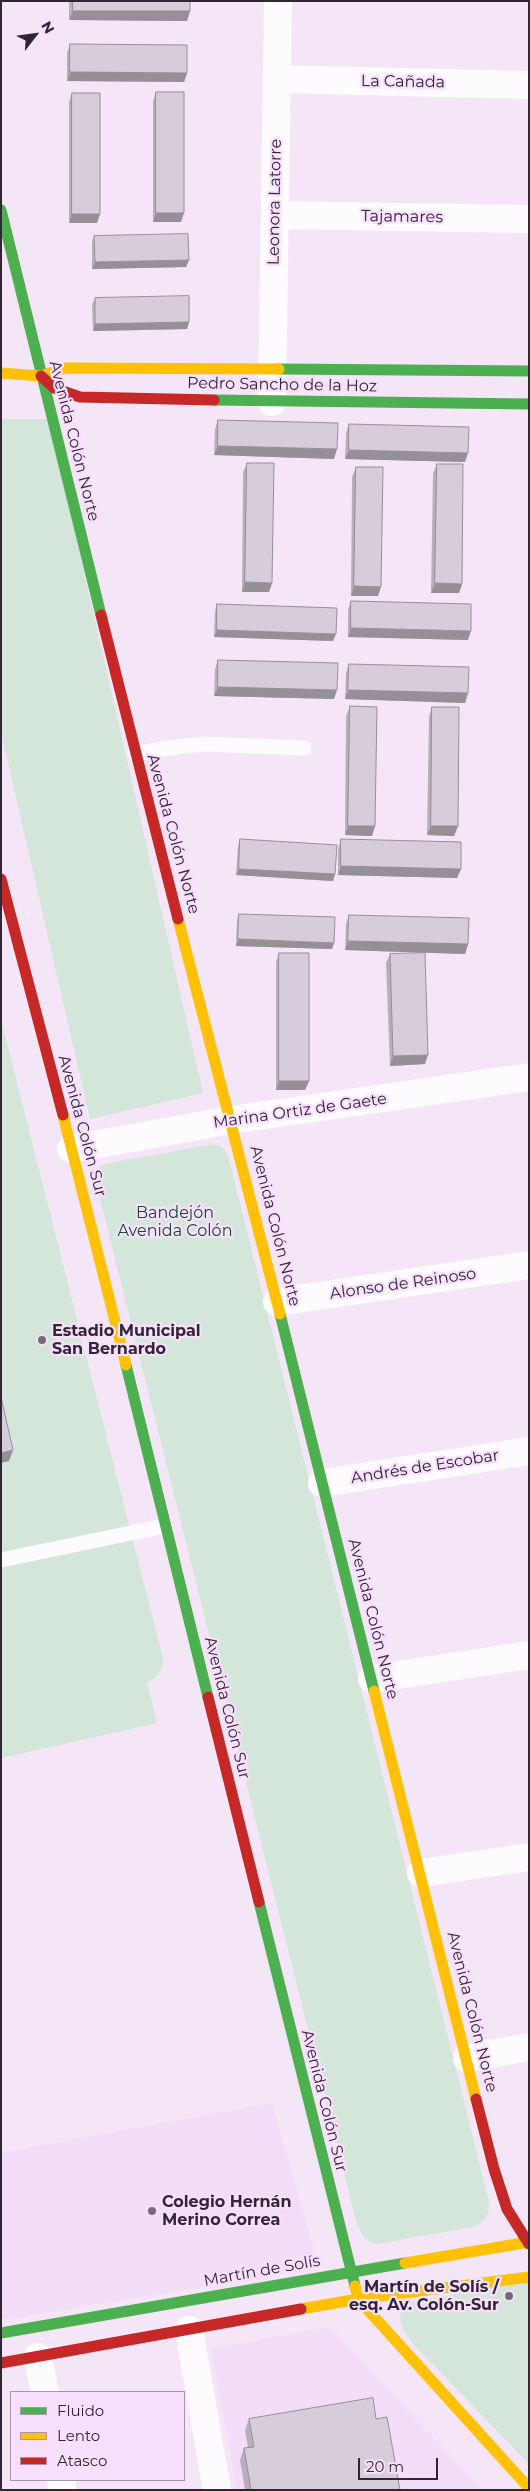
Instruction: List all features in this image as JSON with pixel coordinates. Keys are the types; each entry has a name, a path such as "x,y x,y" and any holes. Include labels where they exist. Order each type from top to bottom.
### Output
{"main road":[{"name":"Avenida Colón Norte","path":"1,210 135,754 278,1302 499,2190 507,2209 528,2243"},
{"name":"Pedro Sancho de la Hoz","path":"1,373 41,376 51,370 65,368 529,371"},
{"name":"Pedro Sancho de la Hoz","path":"41,376 54,388 80,397 272,402 529,404"},
{"name":"Avenida Colón Sur","path":"1,878 71,1149 358,2299 529,2488"},
{"name":"Martín de Solís","path":"1,2333 528,2243"},
{"path":"1,2363 358,2299 529,2277"}],"street":[{"name":"Leonora Latorre","path":"272,402 278,1"},
{"name":"La Cañada","path":"277,79 529,85"},
{"name":"Tajamares","path":"275,215 529,219"},
{"name":"Marina Ortiz de Gaete","path":"71,1149 231,1120 529,1077"},
{"name":"Alonso de Reinoso","path":"278,1302 529,1265"},
{"name":"Andrés de Escobar","path":"322,1483 529,1452"},
{"path":"372,1679 529,1655"},
{"path":"420,1873 529,1856"},
{"path":"466,2058 529,2048"},
{"path":"189,2330 216,2490"},
{"path":"38,2357 45,2391"}],"lane":[{"path":"135,754 205,744 304,748"},
{"path":"1,1560 165,1526"}],"shaded area":[{"name":"Colegio Hernán Merino Correa","path":"272,2103 319,2268 1,2320 1,2153"},
{"path":"330,2327 482,2490 237,2490 211,2349"}],"green space":[{"path":"1,419 49,419 203,1093 90,1119 1,732"},
{"name":"Estadio Municipal San Bernardo","path":"1,1020 163,1659 159,1673 147,1683 157,1723 1,1758"},
{"name":"Bandejón Avenida Colón","path":"213,1144 221,1146 228,1155 489,2202 489,2211 486,2218 473,2227 377,2244 365,2239 357,2225 95,1179 97,1169 105,1164"},
{"path":"529,2281 529,2464 416,2347 402,2326 401,2315 405,2303"}],"building":[{"path":"73,1 190,1 190,11 73,11"},
{"path":"70,44 187,45 187,73 70,72"},
{"path":"156,92 184,92 184,213 156,213"},
{"path":"72,93 100,93 100,214 72,214"},
{"path":"188,234 189,260 95,262 94,236"},
{"path":"189,296 189,322 95,324 95,298"},
{"path":"218,420 338,423 337,449 218,446"},
{"path":"349,424 469,427 468,453 349,450"},
{"path":"247,463 274,463 272,583 245,582"},
{"path":"437,464 463,464 462,584 435,583"},
{"path":"356,467 383,467 381,587 354,586"},
{"path":"351,601 471,604 471,631 351,628"},
{"path":"217,604 337,608 336,634 217,630"},
{"path":"218,660 338,663 337,690 218,687"},
{"path":"349,664 469,667 468,693 348,690"},
{"path":"350,706 377,707 375,826 348,826"},
{"path":"432,707 459,707 458,826 431,826"},
{"path":"240,839 337,845 335,874 239,869"},
{"path":"341,839 461,842 461,869 341,866"},
{"path":"239,914 335,917 334,943 238,939"},
{"path":"349,915 469,918 468,944 348,941"},
{"path":"279,953 309,953 309,1081 279,1081"},
{"path":"425,953 428,1055 393,1056 390,954"},
{"path":"1,1397 13,1450 1,1453"},
{"path":"373,2398 376,2419 387,2417 400,2490 251,2490 244,2448 254,2447 249,2419"}],"traffic: fast":[{"path":"1,210 101,615"},
{"path":"279,369 529,371"},
{"path":"214,400 529,404"},
{"path":"280,1314 374,1691"},
{"path":"126,1365 208,1697"},
{"path":"259,1902 355,2286"},
{"path":"1,2333 405,2263"}],"traffic: slow":[{"path":"1,373 41,376 65,368 279,369"},
{"path":"178,919 280,1314"},
{"path":"63,1115 126,1365"},
{"path":"374,1691 476,2099"},
{"path":"405,2263 529,2242"},
{"path":"301,2309 358,2299 529,2277"},
{"path":"355,2286 358,2299 529,2488"}],"traffic: jam":[{"path":"41,376 54,388 80,397 214,400"},
{"path":"101,615 178,919"},
{"path":"1,879 63,1115"},
{"path":"208,1697 259,1902"},
{"path":"476,2099 494,2169 507,2209 529,2244"},
{"path":"1,2363 301,2309"}],"place":[{"name":"Estadio Municipal San Bernardo","path":"42,1340"},
{"name":"Colegio Hernán Merino Correa","path":"152,2211"},
{"name":"Martín de Solís / esq. Av. Colón-Sur","path":"509,2296"}]}
